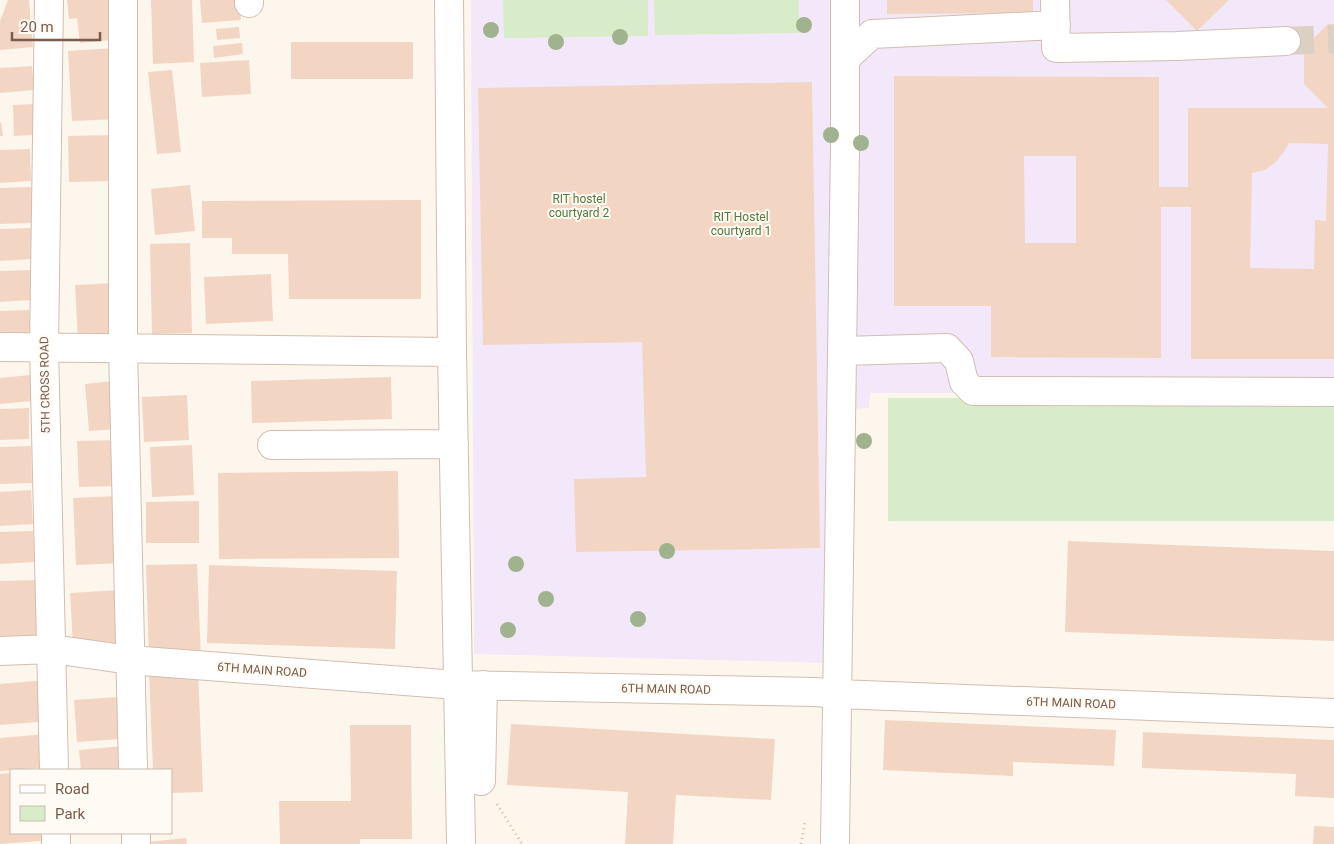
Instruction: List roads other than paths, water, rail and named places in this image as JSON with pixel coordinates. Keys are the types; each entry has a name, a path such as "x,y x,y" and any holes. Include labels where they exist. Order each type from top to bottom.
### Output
{"street":[{"name":"5TH CROSS ROAD","path":"49,0 44,347 54,769"},
{"path":"122,0 123,348 134,769"},
{"path":"449,0 454,444 470,685 481,781"},
{"path":"835,844 843,351 845,0"},
{"path":"845,59 872,34 1055,12 1056,48 1177,46 1286,41"},
{"path":"0,347 452,352"},
{"path":"843,351 947,348 959,361 964,382 974,391 1334,392"},
{"path":"272,445 454,444"},
{"name":"6TH MAIN ROAD","path":"0,652 52,649 130,660 470,685 815,692 1334,713"},
{"path":"460,844 470,685"}],"tunnel":[{"path":"1286,41 1334,39"}],"park label":[{"name":"RIT hostel courtyard 2","path":"579,206"},
{"name":"RIT Hostel courtyard 1","path":"741,224"}]}
